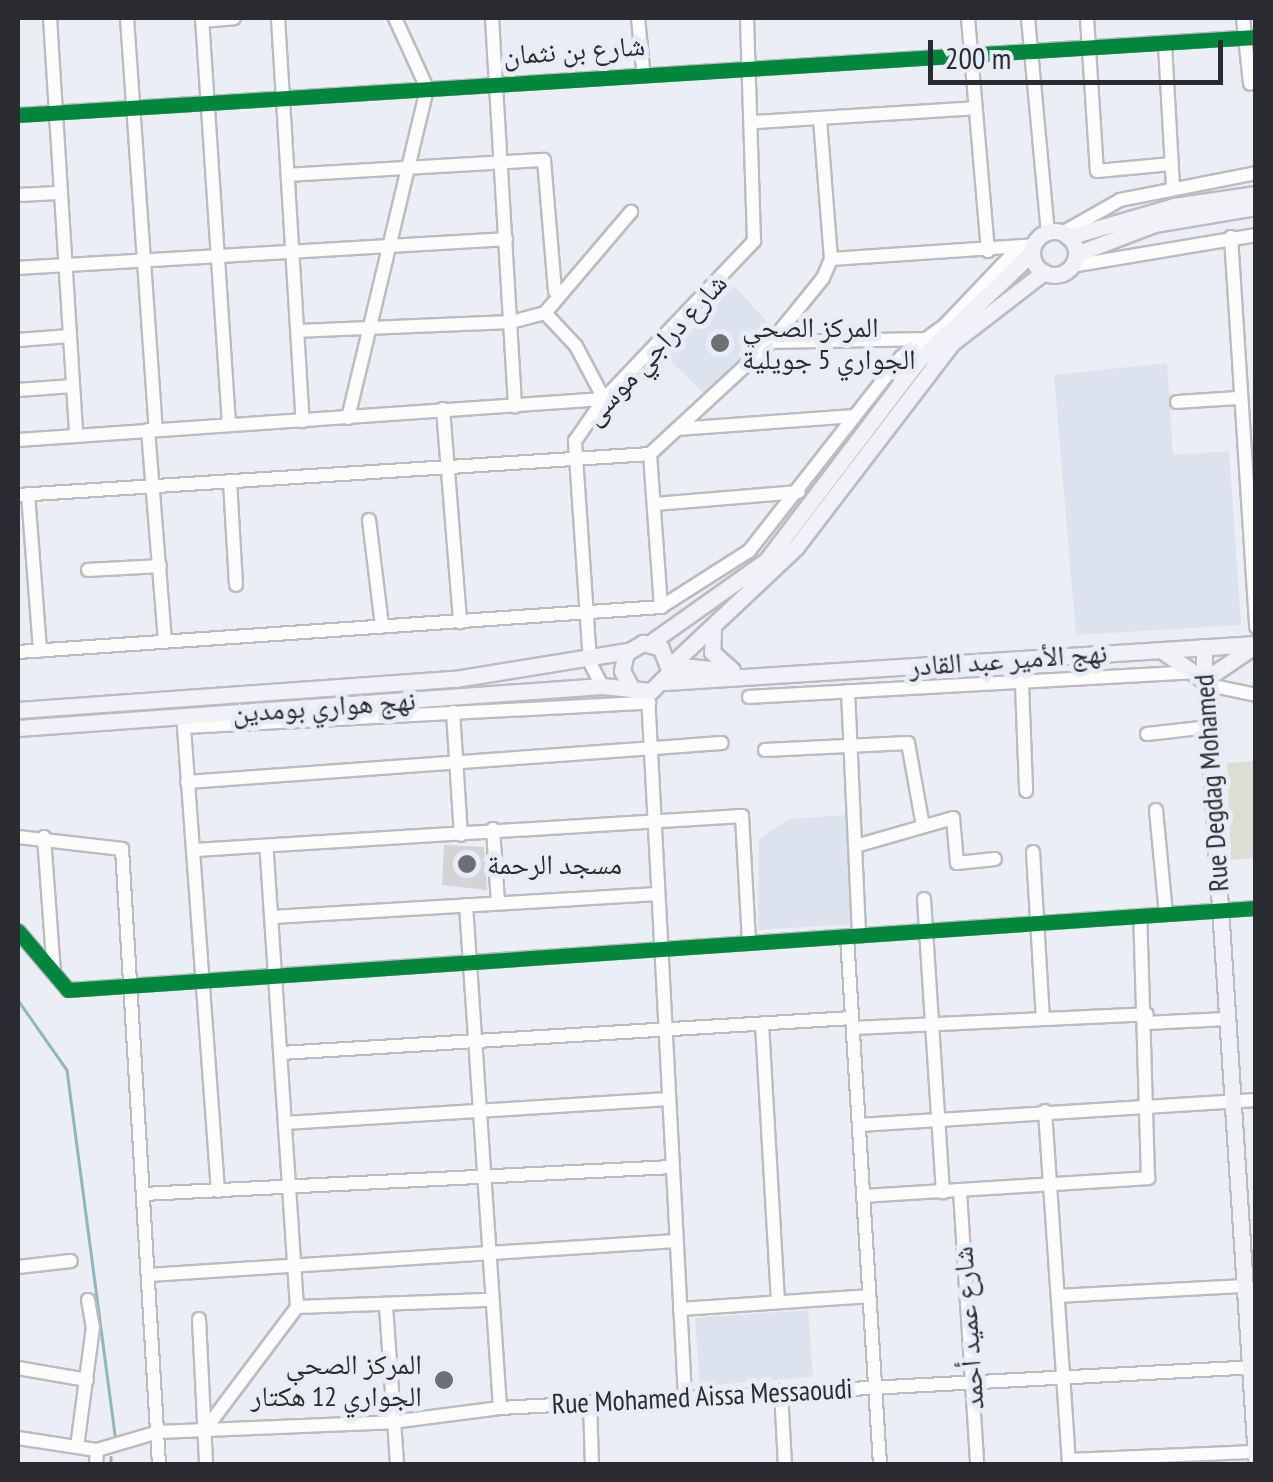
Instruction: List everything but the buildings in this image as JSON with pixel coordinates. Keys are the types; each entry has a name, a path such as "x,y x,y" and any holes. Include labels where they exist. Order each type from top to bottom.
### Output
{"main road":[{"path":"1256,194 1174,206 1059,234 1028,249 918,361 766,561 650,643 628,650 622,669 631,686 648,697 666,682 670,664 713,629 796,547 952,344 1044,272 1154,224 1256,207"},
{"path":"1059,234 1074,260"},
{"path":"1028,249 1044,272"},
{"path":"713,629 713,654 736,672"},
{"path":"650,643 670,664"},
{"path":"1161,650 1201,679 1256,644"},
{"name":"نهج الأمير عبد القادر","path":"666,682 1256,644"},
{"name":"Rue Degdag Mohamed","path":"1202,647 1201,679 1208,727 1255,1455"},
{"name":"نهج هواري بومدين","path":"18,710 590,662 628,650"},
{"name":"نهج الأمير عبد القادر","path":"670,664 760,674"},
{"name":"نهج هواري بومدين","path":"18,728 631,686"}],"street":[{"path":"50,18 76,436"},
{"path":"127,18 165,641"},
{"path":"230,424 202,19 234,18"},
{"path":"278,18 303,421"},
{"path":"348,418 367,324 428,88 395,18"},
{"path":"492,18 515,406"},
{"path":"638,18 642,69"},
{"name":"شارع دراجي موسى","path":"602,686 590,662 576,438 604,399 754,241 755,122 747,18"},
{"path":"968,18 988,251"},
{"path":"1028,18 1059,234 1097,209 1173,184 1256,173"},
{"path":"1087,18 1097,171 1172,164"},
{"path":"1243,18 1250,37 1250,84"},
{"name":"شارع بن نثمان","path":"18,115 428,88 642,69 1250,37"},
{"path":"1166,44 1173,184"},
{"path":"755,122 975,108"},
{"path":"40,650 23,494 650,454 771,342 831,259 820,118"},
{"path":"288,175 500,167 544,160 556,292"},
{"path":"18,194 58,193"},
{"path":"299,331 367,324 511,322 545,313 556,292 631,212"},
{"path":"1074,260 1256,235"},
{"path":"1230,236 1239,398 1249,458 1256,627"},
{"path":"18,268 506,238"},
{"path":"831,259 1028,249"},
{"path":"18,652 661,607 728,570 799,492 855,416 924,339 1028,249"},
{"path":"18,440 604,399 576,346 545,313"},
{"path":"18,340 70,336"},
{"path":"771,342 924,339"},
{"path":"18,390 73,386"},
{"path":"1177,402 1239,398"},
{"path":"443,409 460,622"},
{"path":"677,429 855,416"},
{"path":"650,454 661,607"},
{"path":"230,481 236,586"},
{"path":"655,504 799,492"},
{"path":"369,520 382,626"},
{"path":"88,570 160,566"},
{"path":"1021,658 1026,791"},
{"path":"749,697 1022,682 1201,679 1256,695"},
{"path":"848,691 859,845 852,1023 880,1464"},
{"path":"156,701 159,718 184,727 648,697 685,1397"},
{"path":"453,712 461,835"},
{"path":"184,727 218,1190"},
{"path":"1147,734 1208,727"},
{"path":"187,782 650,751 722,742"},
{"path":"766,750 908,743 922,821"},
{"path":"1156,810 1166,914"},
{"path":"195,850 742,816 749,943"},
{"path":"859,845 906,838 922,821 953,818 957,862 995,859"},
{"path":"492,829 498,903"},
{"path":"18,838 44,836 122,849 160,1464"},
{"path":"44,836 54,974"},
{"path":"204,1431 297,1308 266,846"},
{"path":"1033,852 1043,1019"},
{"path":"272,918 657,894"},
{"path":"924,899 943,1192"},
{"path":"466,905 500,1408"},
{"path":"18,931 68,990 1256,908"},
{"path":"863,1196 1148,1178 1147,1019 1140,916"},
{"path":"281,1052 762,1024 1226,1019"},
{"path":"762,1024 778,1302"},
{"path":"285,1123 668,1099"},
{"path":"859,1126 1256,1100"},
{"path":"1045,1111 1069,1462 1255,1455"},
{"path":"142,1194 672,1168"},
{"name":"شارع عميد أحمد","path":"960,1190 977,1464"},
{"path":"148,1275 676,1241"},
{"path":"18,1267 71,1262"},
{"path":"1058,1296 1244,1286"},
{"path":"680,1308 869,1296"},
{"path":"76,1448 88,1380 88,1300"},
{"path":"297,1308 492,1300"},
{"path":"386,1306 397,1464"},
{"path":"200,1320 206,1464"},
{"path":"18,1368 88,1380"},
{"name":"Rue Mohamed Aissa Messaoudi","path":"97,1450 158,1432 392,1422 500,1408 972,1380 1062,1380 1252,1370"},
{"path":"781,1391 785,1464"},
{"path":"590,1402 592,1464"},
{"path":"18,1438 97,1450 96,1464"}],"shaded area":[{"name":"المركز الصحي الجواري 5 جويلية","path":"734,286 774,329 707,396 666,357"},
{"path":"1167,363 1173,455 1229,451 1241,625 1076,635 1054,375"},
{"path":"1255,761 1255,858 1231,860 1227,763"},
{"path":"847,815 855,924 758,930 759,839 789,819"},
{"path":"808,1310 813,1377 700,1386 695,1318"}],"waterway":[{"path":"18,1000 67,1070 115,1436"},
{"path":"111,1457 111,1464"}],"cycle path":[{"path":"18,115 1256,37"},
{"path":"18,931 68,990 1256,908"}],"place":[{"name":"المركز الصحي الجواري 5 جويلية","path":"720,343"},
{"name":"مسجد الرحمة","path":"467,864"},
{"name":"المركز الصحي الجواري 12 هكتار","path":"444,1380"}]}
